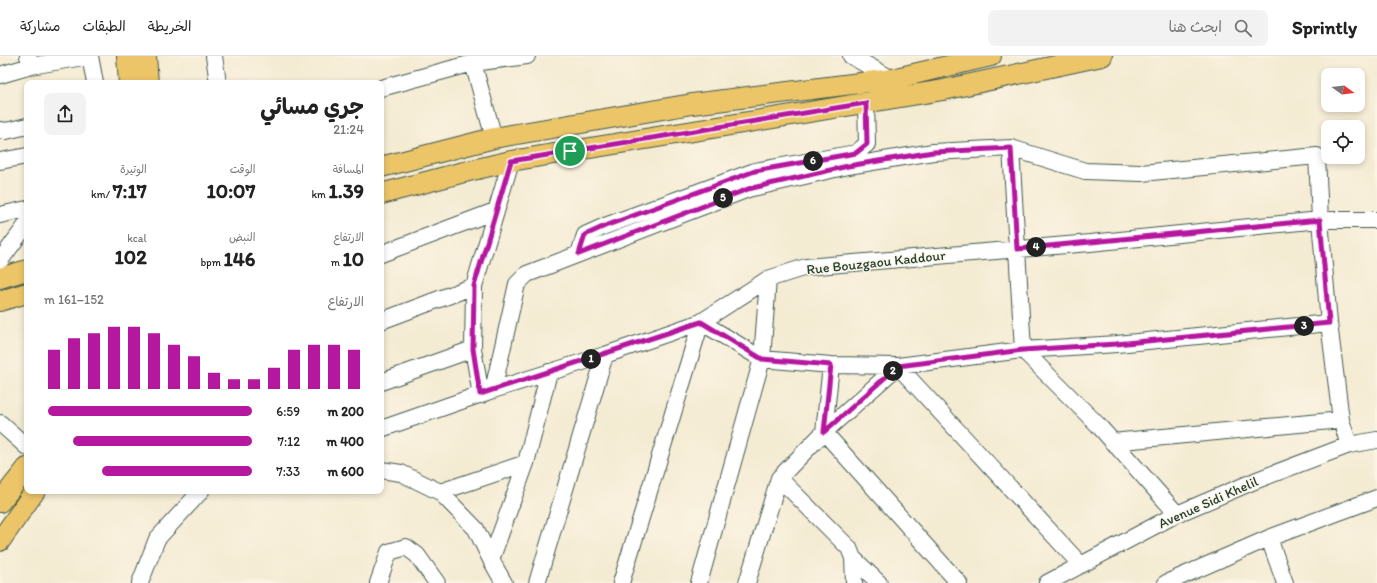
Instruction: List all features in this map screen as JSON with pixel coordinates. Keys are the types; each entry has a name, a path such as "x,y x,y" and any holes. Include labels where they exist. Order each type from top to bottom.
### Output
{"main road":[{"path":"127,56 129,80"},
{"path":"146,56 148,80"},
{"path":"384,166 494,138 692,104 892,78 991,56"},
{"path":"384,193 460,172 511,161 943,90 1102,56"},
{"path":"0,278 24,271"},
{"path":"0,301 24,294"},
{"path":"0,502 24,472"},
{"path":"0,541 33,494"}],"street":[{"path":"0,75 29,61 90,56 94,80"},
{"path":"214,56 218,80"},
{"path":"384,87 474,63 527,56"},
{"path":"851,56 892,78"},
{"path":"474,63 494,138"},
{"path":"579,254 585,235 605,226 755,171 856,153 867,144 866,103"},
{"path":"0,130 6,131 24,127"},
{"path":"1011,148 1023,350 1098,425 1177,514"},
{"path":"487,392 517,284 527,274 748,189 848,166 933,152 1011,148 1085,172 1141,173 1317,156 1320,220 1329,323 1341,420 1349,445"},
{"path":"0,162 24,158"},
{"path":"487,392 473,349 474,286 511,161"},
{"path":"0,215 24,210"},
{"path":"384,253 495,211"},
{"name":"Rue Bouzgaou Kaddour","path":"384,428 487,392 605,355 701,322 768,279 806,267 1017,249 1320,220 1377,220"},
{"path":"0,261 24,228"},
{"path":"699,583 762,359 768,279"},
{"path":"384,320 474,286"},
{"path":"621,583 701,322 762,359 831,365 898,366 1023,350 1116,344 1329,323"},
{"path":"384,381 473,349"},
{"path":"537,583 605,355"},
{"path":"831,365 824,432 959,583"},
{"path":"747,583 779,478 824,432 898,366"},
{"path":"898,366 1081,565"},
{"path":"491,560 526,463 549,372"},
{"path":"1112,442 1341,420"},
{"path":"0,423 24,444"},
{"name":"Avenue Sidi Khelil","path":"1048,583 1177,514 1257,480 1349,445 1377,440"},
{"path":"440,492 526,463"},
{"path":"384,470 401,473 440,492 476,529 504,583"},
{"path":"779,478 849,548 853,558 854,583"},
{"path":"140,583 157,539 198,494"},
{"path":"1166,583 1269,538 1377,498"},
{"path":"1269,538 1285,583"},
{"path":"378,583 389,552 406,547 417,555 437,583"},
{"path":"853,558 879,583"}],"route":[{"path":"866,103 867,144 856,153 755,171 605,226 585,235 579,254 748,189 848,166 933,152 1011,148 1017,249 1320,220 1329,323 1116,344 1023,350 898,366 824,432 831,365 762,359 701,322 605,355 480,394 473,349 474,286 511,161 570,151 866,103"}]}
